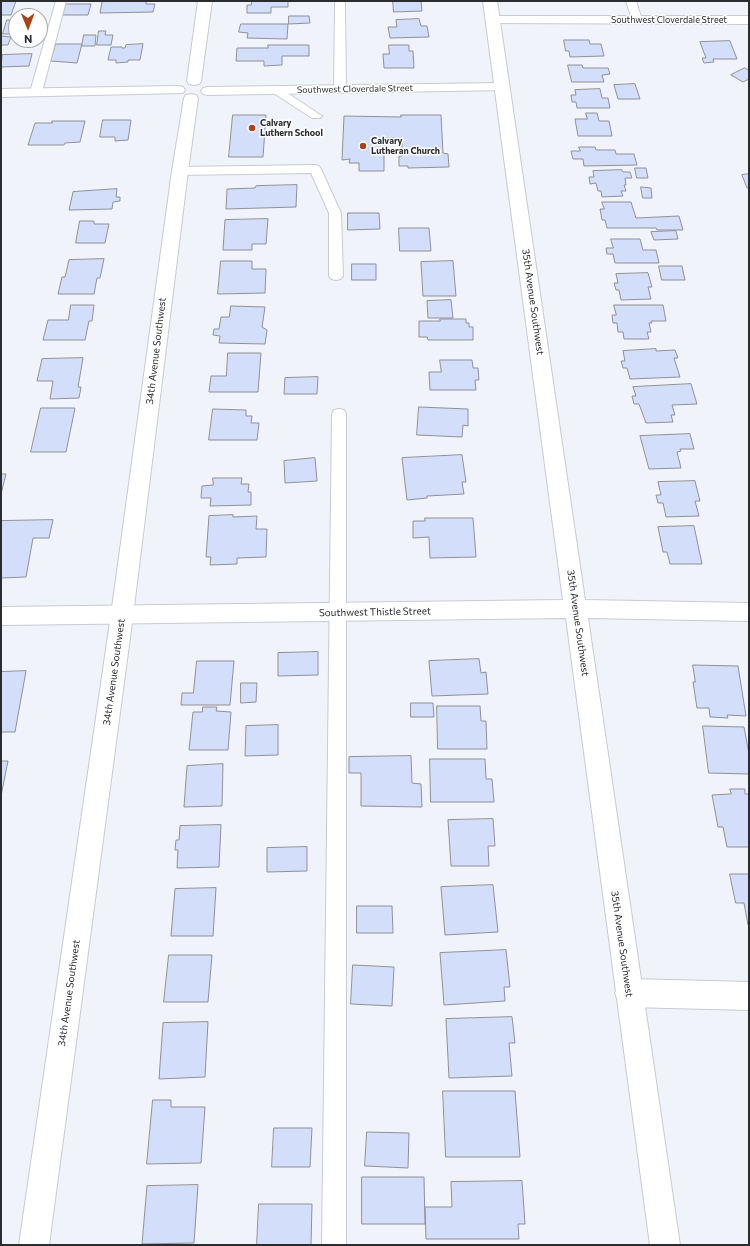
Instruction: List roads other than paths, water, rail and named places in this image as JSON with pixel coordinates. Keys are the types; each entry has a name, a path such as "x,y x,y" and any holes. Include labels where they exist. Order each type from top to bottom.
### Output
{"street":[{"name":"34th Avenue Southwest","path":"34,1245 122,615 180,171 205,1"},
{"name":"35th Avenue Southwest","path":"490,1 577,609 665,1245"},
{"name":"Southwest Cloverdale Street","path":"493,20 749,20"},
{"name":"Southwest Cloverdale Street","path":"1,93 502,87"},
{"name":"Southwest Thistle Street","path":"1,616 577,609 749,612"},
{"path":"629,993 749,996"}],"lane":[{"path":"36,92 61,1"},
{"path":"340,1 340,89"},
{"path":"631,1 637,20"},
{"path":"276,90 316,116"},
{"path":"180,171 315,169 335,213 336,276"},
{"path":"334,1245 339,414"}],"place":[{"name":"Calvary Luthern School","path":"252,128"},
{"name":"Calvary Lutheran Church","path":"363,146"}]}
